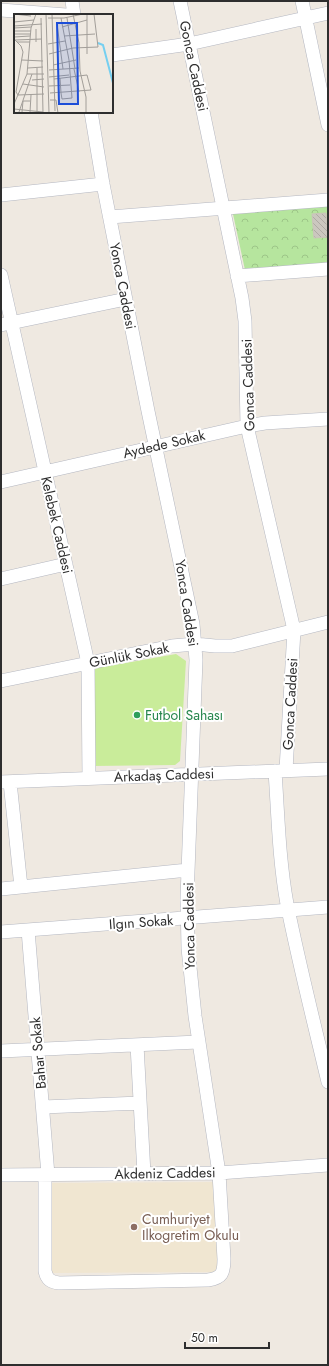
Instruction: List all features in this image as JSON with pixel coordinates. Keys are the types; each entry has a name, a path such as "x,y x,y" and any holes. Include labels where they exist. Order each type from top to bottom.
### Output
{"street":[{"path":"72,1 74,14"},
{"name":"Gonca Caddesi","path":"180,1 245,321 247,426 294,630 281,771 282,866 295,945 328,1082"},
{"path":"302,1 328,125"},
{"path":"1,10 53,14"},
{"path":"113,55 189,44 328,13"},
{"name":"Yonca Caddesi","path":"91,113 103,184 126,299 189,600 195,644 188,870 188,918 191,986 198,1042 219,1173"},
{"path":"1,195 103,184"},
{"path":"110,217 328,200"},
{"path":"237,276 328,269"},
{"name":"Kelebek Caddesi","path":"1,275 6,324 45,472 88,663 89,778"},
{"path":"6,324 126,299"},
{"name":"Aydede Sokak","path":"1,482 247,426 265,423 328,418"},
{"path":"1,579 66,564"},
{"name":"Günlük Sokak","path":"1,681 172,646 195,644 232,646 328,622"},
{"name":"Arkadaş Caddesi","path":"6,782 192,773 328,769"},
{"path":"6,782 21,887"},
{"path":"1,889 188,870"},
{"name":"Ilgın Sokak","path":"1,932 328,907"},
{"name":"Bahar Sokak","path":"28,930 47,1175 45,1271 47,1278 50,1281 60,1282 208,1280 218,1278 224,1271 219,1173"},
{"path":"1,1051 198,1042"},
{"path":"137,1044 144,1174"},
{"path":"43,1108 140,1103"},
{"name":"Akdeniz Caddesi","path":"1,1175 219,1173 328,1165"}],"shaded area":[{"name":"Cumhuriyet Ilkogretim Okulu","path":"217,1182 218,1272 51,1273 50,1183"}],"green space":[{"path":"328,206 328,264 245,270 233,214"},
{"name":"Futbol Sahası","path":"176,654 186,661 180,761 175,765 93,766 92,669"}],"building":[{"path":"326,213 328,237 314,238 312,214"}],"place":[{"name":"Futbol Sahası","path":"137,715"},
{"name":"Cumhuriyet Ilkogretim Okulu","path":"134,1227"}]}
